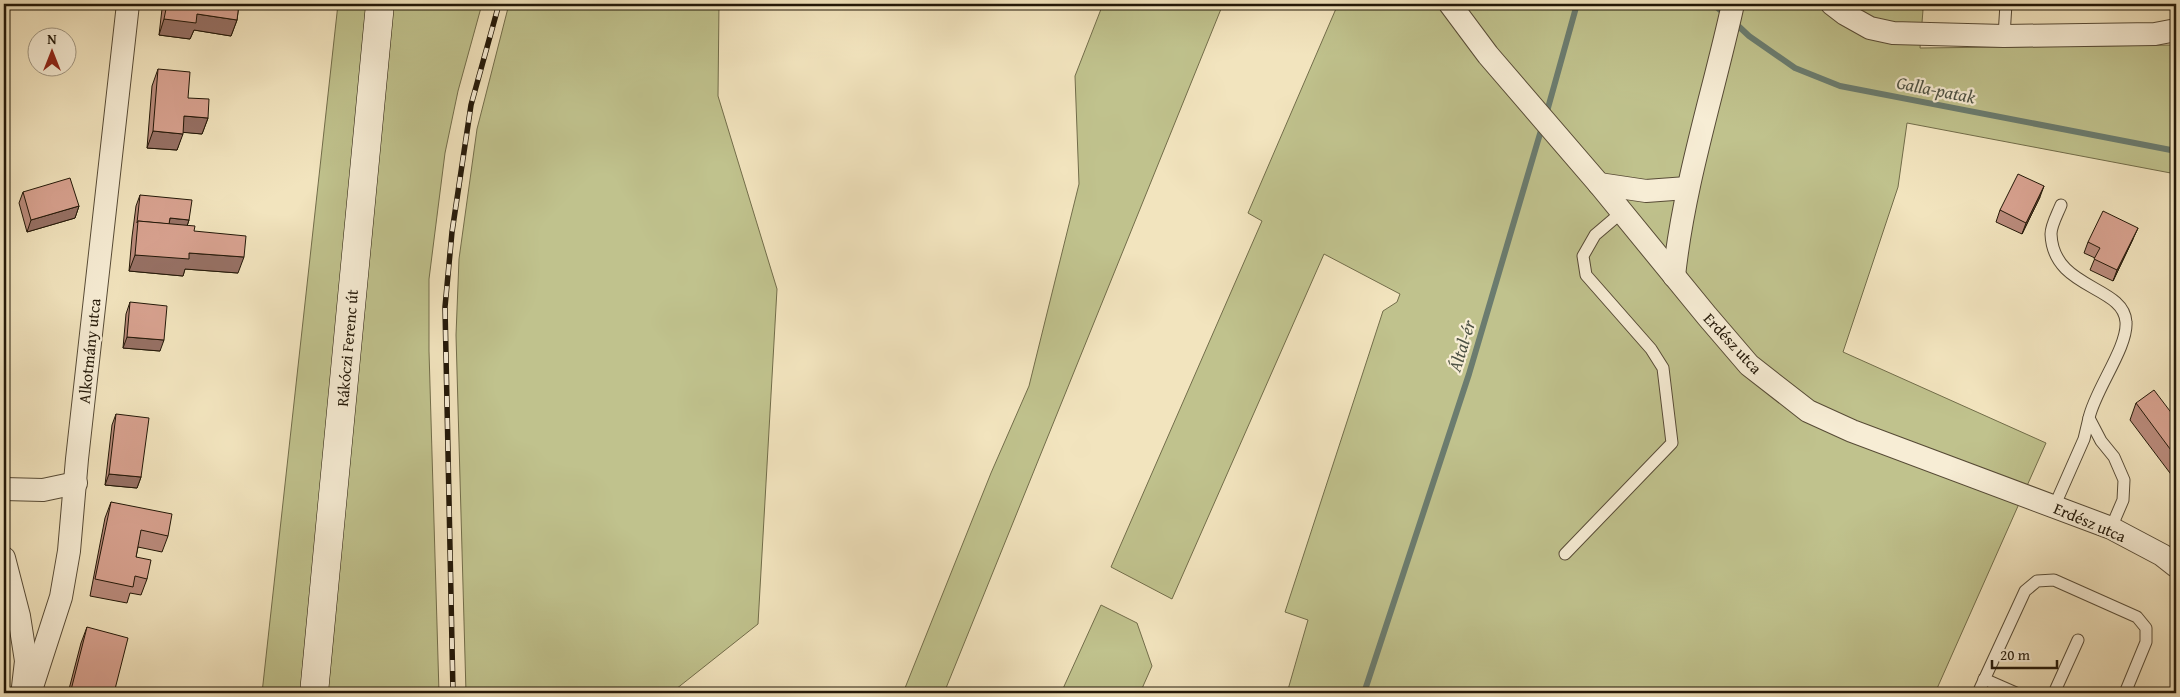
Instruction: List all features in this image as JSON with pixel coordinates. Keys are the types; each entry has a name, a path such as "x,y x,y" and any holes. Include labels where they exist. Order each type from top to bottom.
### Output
{"main road":[{"name":"Rákóczi Ferenc út","path":"314,693 380,4"}],"street":[{"name":"Alkotmány utca","path":"30,693 62,590 69,551 128,4"},
{"name":"Erdész utca","path":"1450,4 1488,55 1599,184 1749,365 1808,411 1852,431 2110,528 2162,556 2176,566"},
{"path":"1674,276 1678,236 1687,188 1733,4"},
{"path":"1832,4 1845,14 1870,28 1893,33 2004,36 2155,34 2176,30"},
{"path":"1599,184 1646,191 1687,188"},
{"path":"4,489 44,490 76,483"},
{"path":"4,558 19,616 26,661 22,693"}],"lane":[{"path":"2004,36 2006,4"},
{"path":"2054,507 2084,439 2092,404 2124,340 2126,322 2118,304 2068,274 2055,254 2051,232 2061,205"},
{"path":"1564,554 1672,443 1663,368 1651,349 1586,275 1583,256 1594,235 1622,212"},
{"path":"2089,418 2100,441 2114,457 2124,480 2123,500 2110,528"},
{"path":"1978,693 2025,591 2037,581 2054,580 2137,617 2146,628 2146,642 2125,693"},
{"path":"2054,693 2078,640"},
{"path":"1984,679 2016,693"}],"green space":[{"path":"338,4 482,4 458,91 445,153 429,279 429,351 439,693 262,693"},
{"path":"509,4 719,4 718,96 777,289 758,624 671,693 466,693 456,335 459,259 477,129"},
{"path":"1103,4 1223,4 944,693 903,693 991,473 1029,386 1079,184 1075,76"},
{"path":"1338,4 1905,4 1923,10 1920,48 2176,45 2176,174 1907,123 1898,187 1843,352 2046,443 1935,693 1287,693 1308,620 1285,612 1383,311 1397,302 1400,294 1324,254 1172,599 1111,567 1262,221 1248,213"},
{"path":"1101,605 1137,623 1152,666 1140,693 1061,693"}],"building":[{"path":"167,4 239,4 237,20 197,14 196,23 164,19"},
{"path":"158,69 190,72 188,98 209,99 208,118 184,116 183,134 153,131"},
{"path":"2018,174 2044,186 2026,223 2000,210"},
{"path":"70,178 79,206 31,220 23,192"},
{"path":"140,195 192,200 189,220 170,218 169,224 138,221 137,223"},
{"path":"2103,211 2138,228 2117,270 2094,259 2100,248 2088,242"},
{"path":"138,221 195,226 194,231 246,236 244,257 189,253 189,259 135,255"},
{"path":"130,302 167,306 164,340 127,337"},
{"path":"2154,390 2176,419 2176,457 2136,403"},
{"path":"116,414 149,418 141,477 109,474"},
{"path":"111,502 172,514 168,536 141,530 136,557 151,560 147,579 135,576 133,587 95,579"},
{"path":"87,627 128,638 114,693 85,693 71,690"}],"waterway":[{"name":"Által-ér","path":"1546,115 1577,4"},
{"name":"Galla-patak","path":"1713,4 1726,15"},
{"name":"Galla-patak","path":"1733,21 1749,36 1795,68 1840,86 2176,151"},
{"name":"Által-ér","path":"1364,693 1469,374 1542,127"}],"railway":[{"path":"453,693 445,307 452,232 471,105 499,4"}]}
